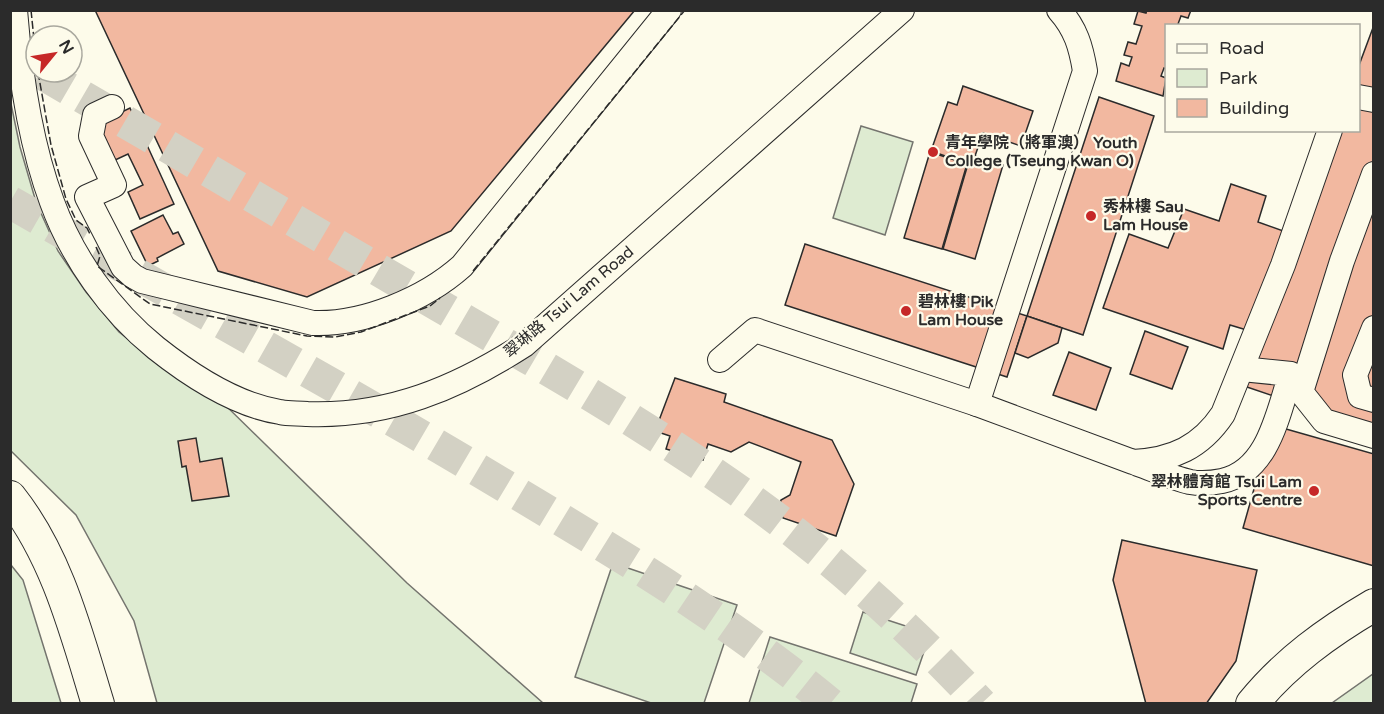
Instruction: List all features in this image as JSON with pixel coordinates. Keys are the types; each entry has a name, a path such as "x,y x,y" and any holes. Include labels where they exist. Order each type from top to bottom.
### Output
{"main road":[{"path":"10,496 43,547 55,575 98,704"},
{"path":"1252,704 1274,678 1297,657 1374,605"}],"street":[{"name":"翠琳路 Tsui Lam Road","path":"15,10 23,79 36,147 52,203 75,251 102,292 136,332 181,368 233,397 280,412 327,414 380,409 433,394 482,371 524,345 902,10"},
{"path":"112,107 95,115 91,136 114,186 87,197 123,267 142,281 313,323 334,324 351,321 423,295 444,282 462,266 669,10"},
{"path":"977,404 1084,71 1082,47 1072,24 1059,10"},
{"path":"1133,462 1156,461 1193,445 1212,430 1223,414 1283,265 1329,132"},
{"path":"1374,174 1342,261 1301,392 1324,421 1374,436"},
{"path":"75,251 107,235"},
{"path":"1374,328 1355,375 1360,396 1374,400"},
{"path":"720,360 755,330 977,404 1192,483 1213,483 1233,478 1249,468 1268,441 1291,374 1242,369"}],"green space":[{"path":"10,99 20,147 36,202 58,251 86,292 119,332 165,368 217,397 407,583 543,703 157,703 134,621 76,515 11,451"},
{"path":"861,126 913,142 885,235 833,218"},
{"path":"613,563 737,605 704,703 651,703 575,677"},
{"path":"11,565 23,580 61,703 11,703"},
{"path":"863,612 930,634 916,675 850,653"},
{"path":"770,637 917,684 911,703 749,703"},
{"path":"1373,674 1373,703 1332,703"}],"building":[{"path":"95,10 635,10 451,231 307,297 218,271"},
{"path":"1147,10 1191,10 1188,18 1181,16 1178,24 1165,24 1165,68 1161,76 1165,78 1163,96 1116,81 1121,63 1129,66 1132,57 1124,55 1128,42 1136,44 1142,26 1134,24 1138,11 1146,13"},
{"path":"1374,25 1374,430 1244,386 1260,334 1230,325 1223,349 1103,308 1129,234 1168,248 1184,209 1219,221 1231,184 1266,196 1258,222 1300,237 1336,132 1360,132 1360,63"},
{"path":"963,86 1033,111 1021,146 983,133 975,156 1003,165 975,259 943,249 968,164 931,151 948,102 957,105"},
{"name":"秀林樓 Sau Lam House","path":"1099,97 1154,116 1083,335 1027,316"},
{"path":"130,108 174,204 140,219 128,192 143,185 128,154 113,161 100,134 103,121"},
{"path":"930,152 967,164 942,249 904,238"},
{"path":"163,215 173,234 178,232 184,244 157,258 158,261 148,266 131,231"},
{"name":"碧林樓 Pik Lam House","path":"805,244 1027,316 1007,377 785,305"},
{"path":"1027,316 1062,328 1058,343 1028,358 1015,353"},
{"path":"1145,331 1188,347 1172,389 1130,374"},
{"path":"1069,352 1111,368 1096,410 1053,395"},
{"path":"675,378 726,394 724,402 832,440 854,484 836,536 783,518 779,507 781,500 790,495 801,462 749,442 731,452 708,444 703,460 666,449 670,436 655,431"},
{"name":"翠林體育館 Tsui Lam Sports Centre","path":"1272,425 1374,454 1374,566 1243,528"},
{"path":"196,438 200,462 222,458 229,496 192,501 186,466 182,467 178,441"},
{"path":"1122,540 1257,570 1236,661 1206,704 1146,704 1113,580"}],"tunnel":[{"path":"61,84 544,367 713,473 785,525 887,610 981,704"},
{"path":"10,202 382,414 589,537 712,616 792,673 830,704"}],"fence":[{"path":"31,10 32,24"},
{"path":"473,271 685,10"},
{"path":"40,84 51,145 66,199 76,220 87,228 90,234"},
{"path":"96,247 100,256 97,266 150,304 307,336 335,337 361,332 430,306 440,298"}],"place":[{"name":"青年學院（將軍澳） Youth College (Tseung Kwan O)","path":"933,152"},
{"name":"秀林樓 Sau Lam House","path":"1091,216"},
{"name":"碧林樓 Pik Lam House","path":"906,311"},
{"name":"翠林體育館 Tsui Lam Sports Centre","path":"1314,491"}]}
